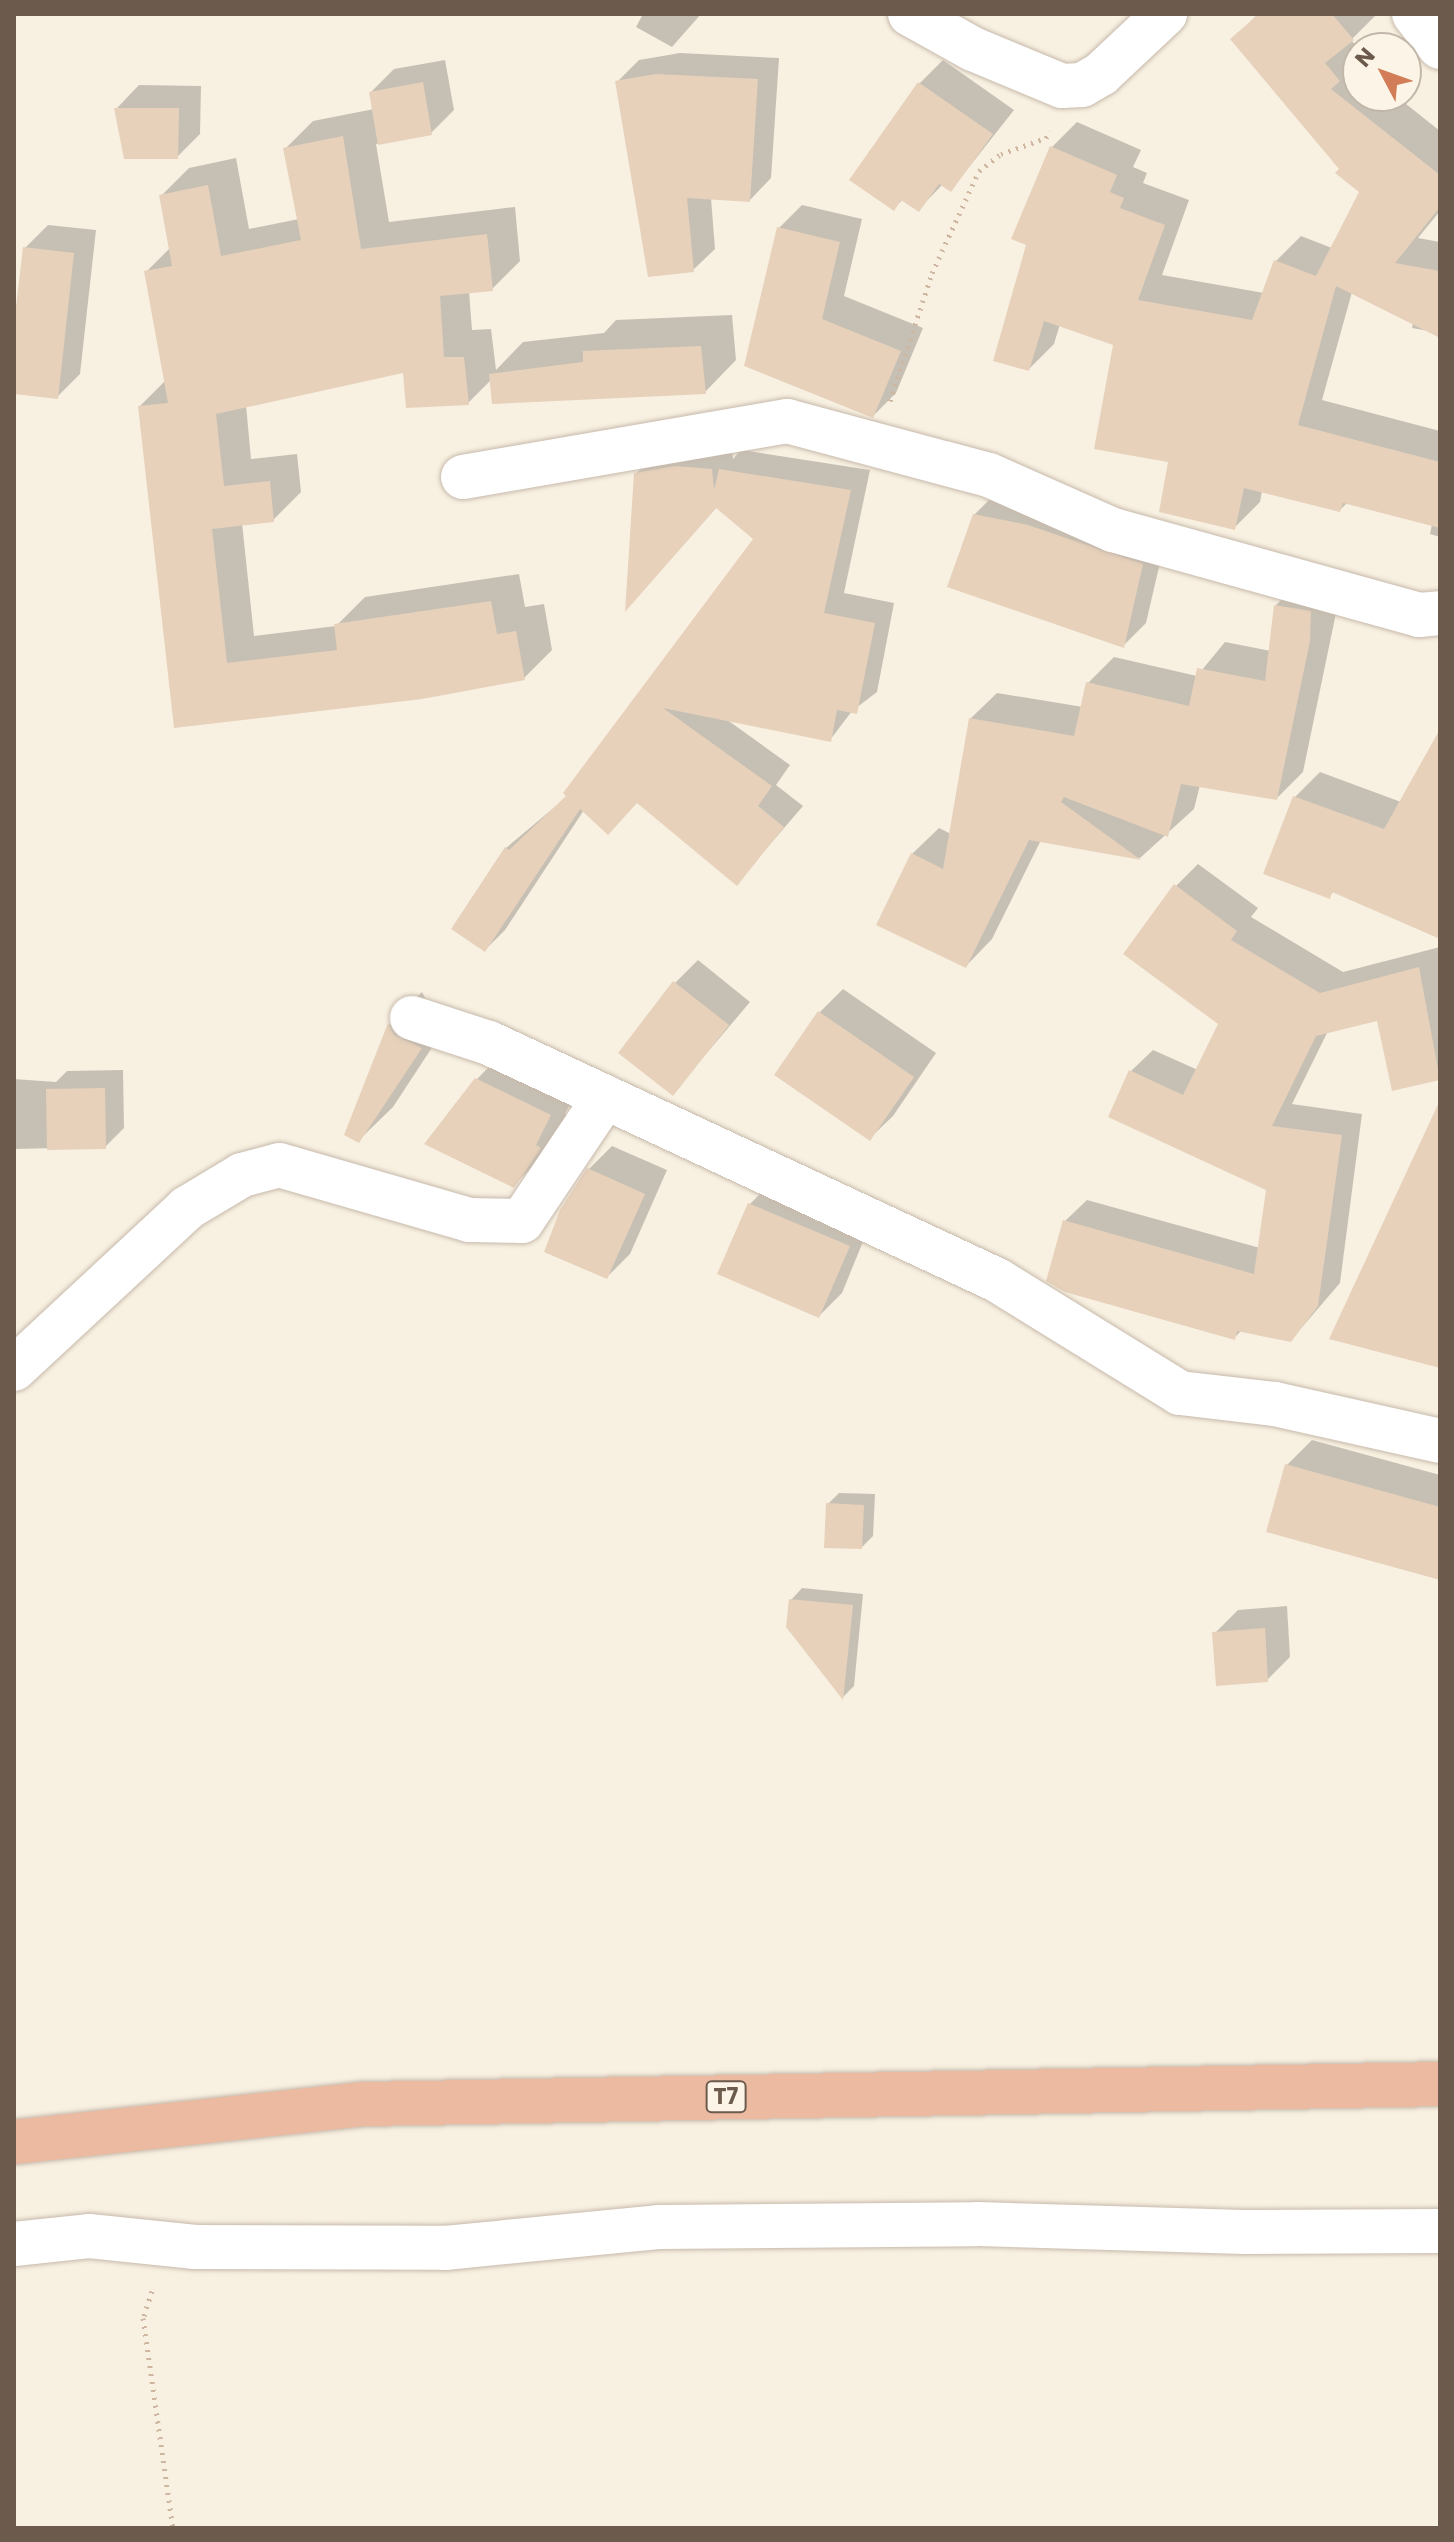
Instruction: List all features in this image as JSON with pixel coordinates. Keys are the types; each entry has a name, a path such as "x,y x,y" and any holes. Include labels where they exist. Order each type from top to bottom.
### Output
{"highway":[{"name":"T7","path":"14,2142 364,2104 1440,2084"}],"street":[{"path":"910,14 973,49 1062,86 1082,85 1130,51 1165,14"},
{"path":"1414,14 1440,47"},
{"path":"463,477 787,421 989,475 1113,530 1419,615 1440,613"},
{"path":"412,1018 489,1043 997,1280 1180,1393 1275,1404 1440,1441"},
{"path":"14,1369 187,1208 242,1175 279,1165 469,1220 522,1221 605,1097"},
{"path":"14,2244 89,2236 195,2247 445,2248 658,2227 977,2224 1244,2232 1440,2231"}],"path":[{"path":"876,447 932,273 979,171 1001,154 1046,138 1082,85"},
{"path":"173,2528 143,2318 158,2271 195,2247"}],"building":[{"path":"1259,14 1332,14 1347,32 1342,32 1342,50 1325,63 1340,81 1331,89 1342,98 1342,112 1360,112 1440,175 1440,207 1395,263 1440,271 1440,338 1336,286 1298,425 1440,462 1440,528 1343,503 1340,512 1244,488 1235,530 1159,512 1168,462 1094,449 1113,345 1044,321 1029,371 993,361 1026,245 1011,239 1050,146 1117,175 1110,192 1124,198 1120,208 1165,225 1138,300 1252,320 1274,260 1316,276 1359,192 1335,173 1339,169 1230,39"},
{"path":"656,74 758,79 750,202 687,198 694,272 648,277 615,81"},
{"path":"423,82 432,135 378,145 369,92"},
{"path":"918,82 993,134 951,192 939,184 919,212 901,200 894,211 849,180"},
{"path":"114,108 179,108 178,159 124,159"},
{"path":"343,136 361,249 487,234 493,291 440,296 444,357 464,357 469,405 406,408 403,373 216,414 224,486 270,481 274,522 212,529 227,663 337,650 334,624 491,601 497,634 516,631 525,680 422,699 174,728 138,406 168,403 144,271 172,266 159,195 208,185 221,256 301,240 283,148"},
{"path":"777,227 840,242 822,319 901,351 873,418 744,366"},
{"path":"23,247 74,253 58,399 14,394 14,324"},
{"path":"701,346 706,394 492,404 489,374 583,362 583,351"},
{"path":"675,466 712,469 714,490 719,469 851,490 824,613 875,623 857,714 837,710 831,742 663,708 772,786 758,806 784,827 737,886 637,803 608,835 580,809 485,952 451,929 505,847 509,850 566,796 563,793 753,539 716,508 625,612 634,473"},
{"path":"973,514 1028,525 1143,564 1124,648 947,587"},
{"path":"1274,605 1311,611 1310,641 1277,800 1181,784 1168,837 1064,797 1061,802 1141,860 1029,840 966,968 876,925 911,853 943,869 969,718 1074,736 1086,682 1189,706 1197,668 1265,681"},
{"path":"1440,729 1440,939 1332,892 1330,899 1263,874 1293,796 1384,829"},
{"path":"1174,884 1237,931 1231,940 1320,993 1419,967 1440,1080 1392,1091 1377,1021 1316,1036 1272,1126 1342,1135 1318,1306 1291,1342 1237,1331 1235,1340 1065,1292 1046,1281 1063,1220 1254,1274 1266,1190 1108,1117 1129,1070 1183,1095 1218,1024 1123,954"},
{"path":"673,981 729,1025 673,1096 618,1053"},
{"path":"818,1011 914,1077 870,1141 774,1075"},
{"path":"388,1023 394,1035 422,1048 359,1143 344,1135"},
{"path":"475,1078 551,1115 536,1145 541,1148 514,1188 424,1144"},
{"path":"105,1088 106,1149 47,1150 46,1089"},
{"path":"1440,1100 1440,1368 1329,1339"},
{"path":"587,1168 645,1194 607,1279 544,1252 560,1210"},
{"path":"748,1203 850,1246 819,1318 717,1274"},
{"path":"1285,1464 1440,1507 1440,1580 1266,1532"},
{"path":"826,1503 864,1505 862,1549 824,1548"},
{"path":"789,1599 853,1605 843,1700 786,1627"},
{"path":"1265,1628 1268,1682 1216,1686 1212,1632"}]}
